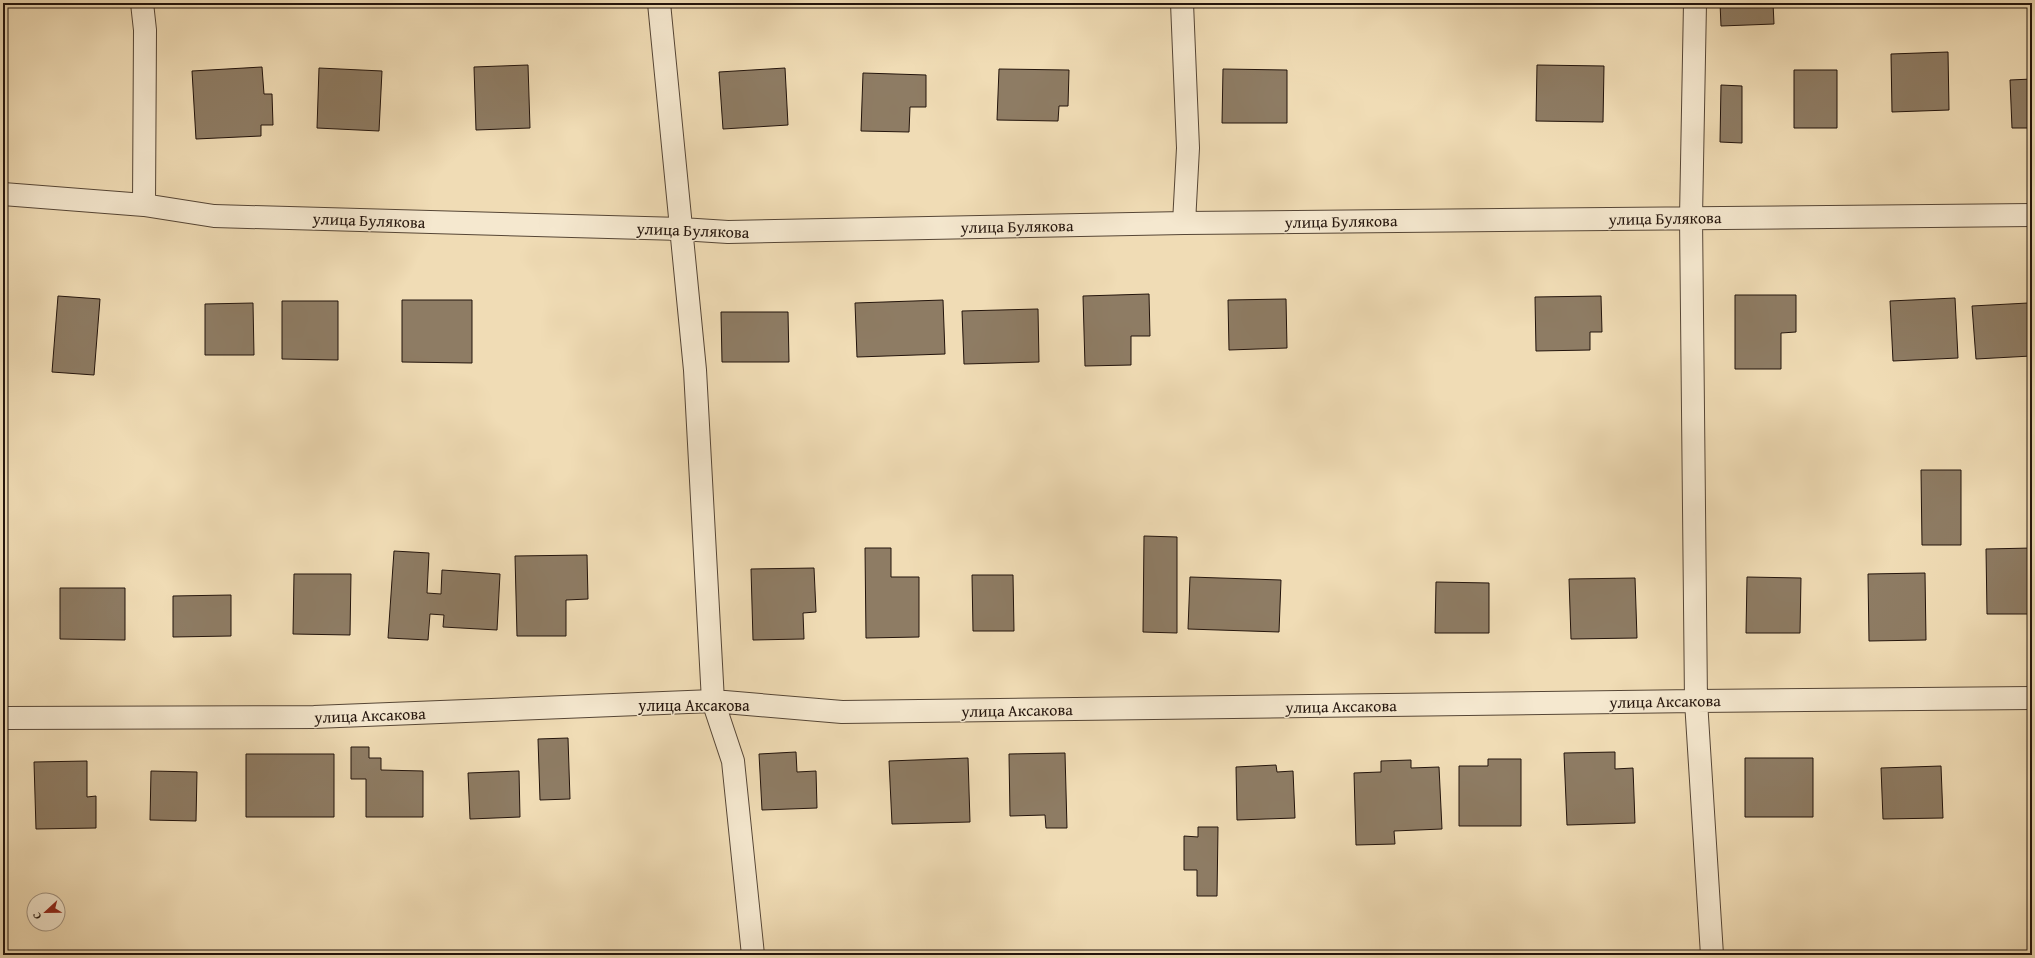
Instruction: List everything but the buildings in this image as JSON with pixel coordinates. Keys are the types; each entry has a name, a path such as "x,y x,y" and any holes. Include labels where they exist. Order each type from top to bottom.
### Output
{"street":[{"path":"142,3 145,30 144,205"},
{"path":"659,3 695,370 713,701 733,761 753,955"},
{"path":"1182,3 1188,148 1184,223"},
{"path":"1695,3 1691,217 1696,701 1712,955"},
{"name":"улица Булякова","path":"3,194 144,205 214,216 681,229 728,232 1184,223 1691,217 2032,215"},
{"name":"улица Аксакова","path":"3,718 314,717 713,701 842,712 2032,698"}]}
